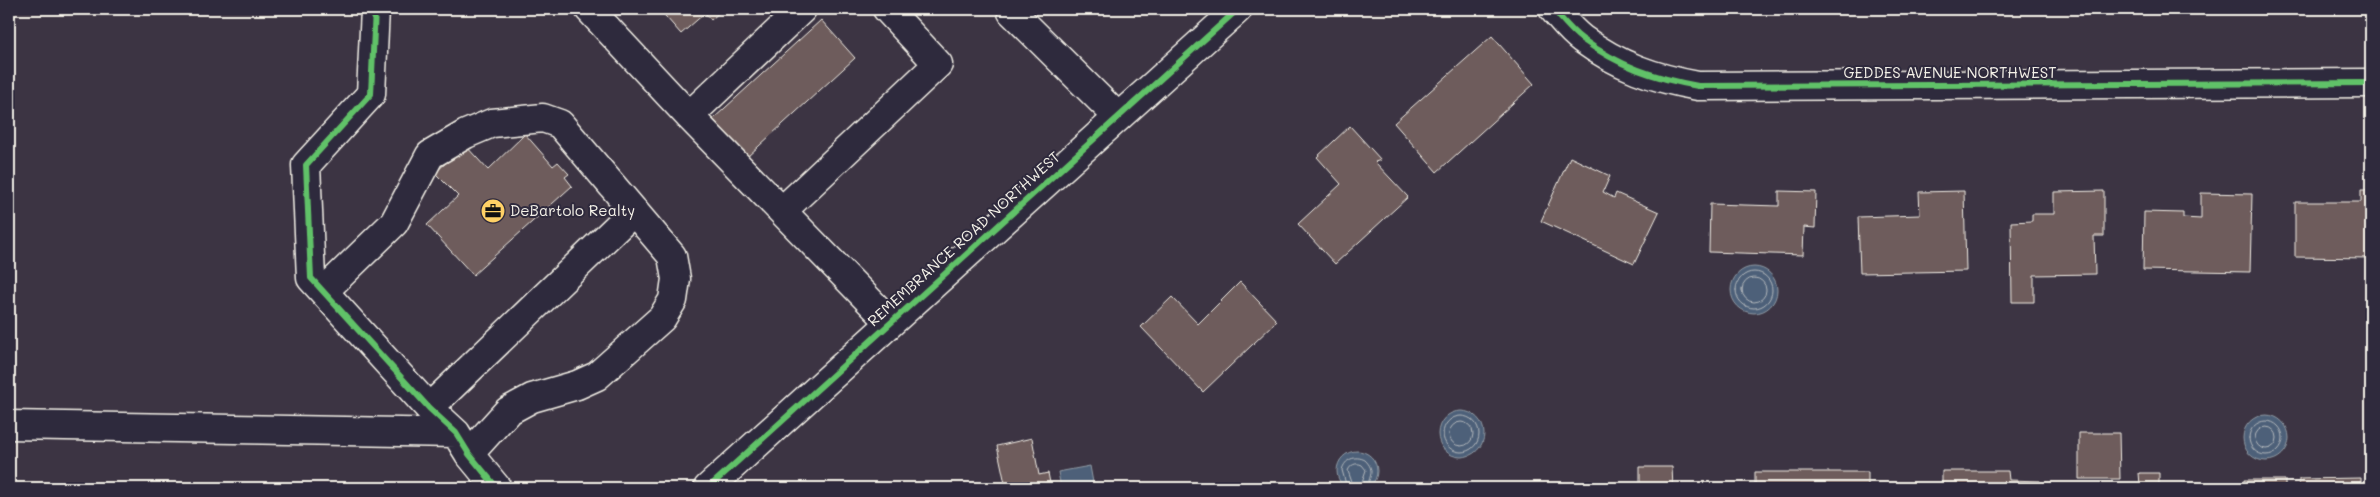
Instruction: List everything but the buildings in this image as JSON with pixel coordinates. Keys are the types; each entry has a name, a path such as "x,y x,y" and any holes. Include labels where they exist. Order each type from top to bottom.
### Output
{"street":[{"path":"375,9 371,94 306,165 311,278 462,444 497,488"},
{"path":"589,9 689,116 890,322"},
{"path":"689,116 802,9"},
{"path":"782,211 938,64 887,9"},
{"name":"REMEMBRANCE ROAD NORTHWEST","path":"708,488 1238,9"},
{"name":"GEDDES AVENUE NORTHWEST","path":"1553,9 1581,38 1627,67 1662,80 1698,86 2371,83"},
{"path":"1013,10 1118,117"},
{"path":"9,425 462,444 508,411 532,398 577,385 597,376 662,318 673,300 676,279 672,256 560,124 543,118 492,123 466,134 430,155 394,223 324,291"},
{"path":"429,408 634,211"}],"water":[{"path":"1749,267 1759,267 1771,273 1776,281 1776,299 1771,307 1763,312 1749,313 1741,310 1734,303 1731,295 1731,285 1734,277 1741,270"},
{"path":"1466,411 1478,417 1483,425 1483,443 1478,451 1470,456 1456,457 1444,451 1439,443 1438,429 1444,417 1452,412"},
{"path":"2266,415 2279,419 2285,425 2289,438 2285,451 2279,457 2266,461 2253,457 2247,451 2243,438 2247,425 2253,419"},
{"path":"1357,451 1371,457 1377,471 1371,485 1357,491 1343,485 1337,471 1343,457"},
{"path":"1090,466 1094,488 1061,488 1058,472"}],"cycle path":[{"path":"375,9 371,94 306,165 311,278 429,408 456,433 469,454 497,488"},
{"path":"708,488 1238,9"},
{"path":"1553,9 1578,36 1623,64 1652,75 1698,86 2371,83"}],"place":[{"name":"DeBartolo Realty","path":"493,211"}]}
